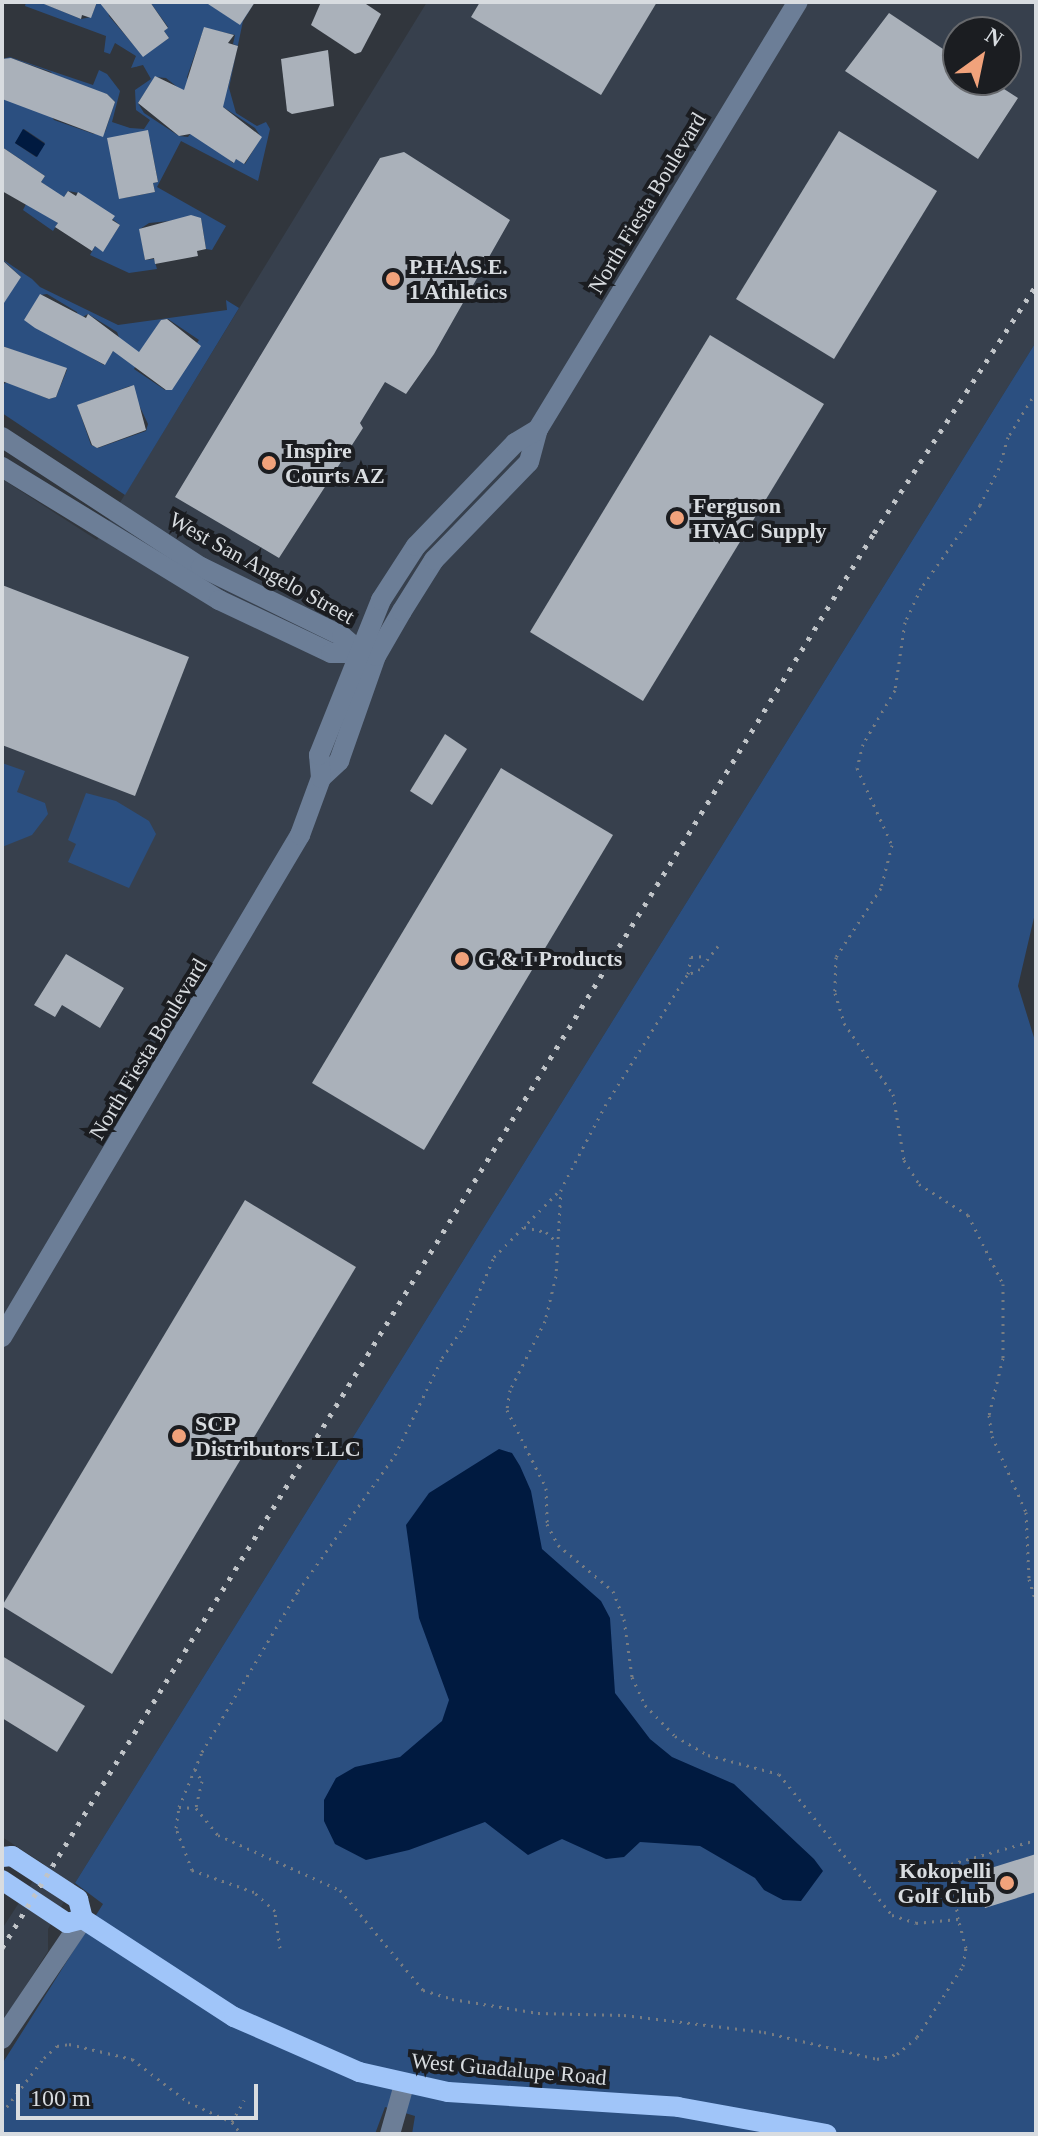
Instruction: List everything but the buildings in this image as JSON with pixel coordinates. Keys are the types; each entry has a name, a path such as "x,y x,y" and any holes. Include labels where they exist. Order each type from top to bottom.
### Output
{"main road":[{"name":"West Guadalupe Road","path":"2,1857 12,1856 78,1899 83,1919 261,2031 404,2085 678,2107 827,2134"},
{"name":"West Guadalupe Road","path":"2,1880 67,1923 83,1919"}],"street":[{"name":"North Fiesta Boulevard","path":"2,1337 271,890 300,835 321,778 319,755 368,653 381,600 416,546 515,443 538,429 798,2"},
{"name":"West San Angelo Street","path":"2,437 201,567 342,636 368,653"},
{"name":"West San Angelo Street","path":"2,467 219,600 331,653 368,653"},
{"path":"2,2039 83,1919"},
{"path":"390,2134 404,2085"}],"path":[{"path":"1036,392 1008,437 980,505 921,588 905,622 895,690 863,744 857,768 892,845 881,888 836,957 835,993 844,1023 893,1094 901,1116 904,1160 919,1184 968,1215 1003,1284 1003,1358 989,1415 992,1436 1026,1512 1029,1579 1036,1602"},
{"path":"687,975 700,969 706,956 718,946"},
{"path":"280,1948 275,1911 254,1892 192,1870 176,1828 179,1807 195,1769 298,1591 395,1455 442,1358 464,1327 494,1257 561,1189 606,1104 687,975 691,957 706,956"},
{"path":"561,1189 558,1243 545,1321 510,1390 507,1410 546,1488 547,1524 558,1545 613,1591 624,1619 632,1677 645,1705 675,1736 708,1755 779,1774 892,1915 916,1923 958,1919"},
{"path":"524,1227 546,1232 558,1243"},
{"path":"195,1769 202,1781 196,1808"},
{"path":"179,1807 196,1808 218,1835 317,1875 340,1890 423,1990 538,2013 675,2019 764,2032 877,2059 897,2054 917,2037 963,1966 966,1948 958,1919 951,1864 1036,1840"},
{"path":"2,2113 44,2058 57,2046 69,2044 132,2059 188,2102 232,2122 241,2134"},
{"path":"232,2122 244,2100"}],"shaded area":[{"path":"26,2 40,2 81,19 91,17 97,2 112,2 107,6 109,16 143,56 169,38 164,31 168,27 150,2 205,2 242,21 255,2 243,21 238,46 233,44 235,35 204,28 187,77 190,88 220,95 222,87 228,87 236,52 229,88 236,113 257,126 266,122 270,129 258,181 181,141 157,187 226,226 212,250 206,249 201,218 149,223 140,229 145,260 154,259 157,269 129,273 90,255 95,246 103,251 120,225 79,193 68,191 51,217 58,223 53,231 23,210 26,204 37,210 51,189 41,182 45,176 2,147 2,99 47,110 54,120 94,134 105,132 115,102 107,94 57,82 51,72 11,58 9,62 2,59 10,57 93,85 99,70 107,74 120,91 112,122 130,128 144,129 150,120 136,110 135,90 151,79 143,65 131,68 136,56 115,43 110,54 104,52 106,36 25,6","holes":["155,77 166,78 206,110 210,104 220,105 255,128 261,137 245,164 236,159 233,163 193,130 188,137 179,136 144,113 138,103","24,129 45,143 36,157 15,143","143,132 145,141 150,140 158,182 153,183 155,192 124,198 117,189 112,138"]},
{"path":"427,2 1036,2 1036,342 75,1883 48,1929 48,1951 2,2023 2,1929 44,1864 2,1837 2,479 97,540"},
{"path":"23,129 45,144 37,157 15,143"},
{"path":"2,259 40,287 118,325 227,310 226,300 239,308 125,495 2,413 2,385 7,382 49,399 56,397 67,370 2,346 2,298 21,277","holes":["47,294 77,312 79,319 88,314 117,332 120,340 104,365 25,320 40,295","168,319 199,340 165,390 134,369 161,320","130,386 148,424 146,431 98,448 91,445 79,410 81,404"]},
{"name":"Kokopelli Golf Club","path":"1036,342 1036,909 1018,986 1036,1044 1036,2134 412,2134 415,2116 385,2107 375,2134 2,2134 2,2064 103,1904 75,1883"},
{"path":"2,763 25,771 17,792 45,803 48,814 32,835 2,847"},
{"path":"86,793 116,801 149,821 156,834 129,888 68,862 76,844 68,840"},
{"path":"499,1449 512,1453 531,1491 542,1549 601,1601 610,1618 615,1693 650,1739 672,1757 734,1784 814,1859 823,1871 801,1901 783,1900 764,1890 755,1878 700,1846 640,1842 624,1857 606,1859 562,1839 528,1855 485,1822 409,1850 366,1860 335,1844 324,1821 324,1800 336,1778 355,1767 400,1757 442,1721 449,1700 419,1618 406,1525 429,1493"}],"railway":[{"path":"2,1948 874,533 1036,285"}],"place":[{"name":"P.H.A.S.E. 1 Athletics","path":"393,279"},
{"name":"Inspire Courts AZ","path":"269,463"},
{"name":"Ferguson HVAC Supply","path":"677,518"},
{"name":"G & I Products","path":"462,959"},
{"name":"SCP Distributors LLC","path":"179,1436"},
{"name":"Kokopelli Golf Club","path":"1007,1883"}]}
